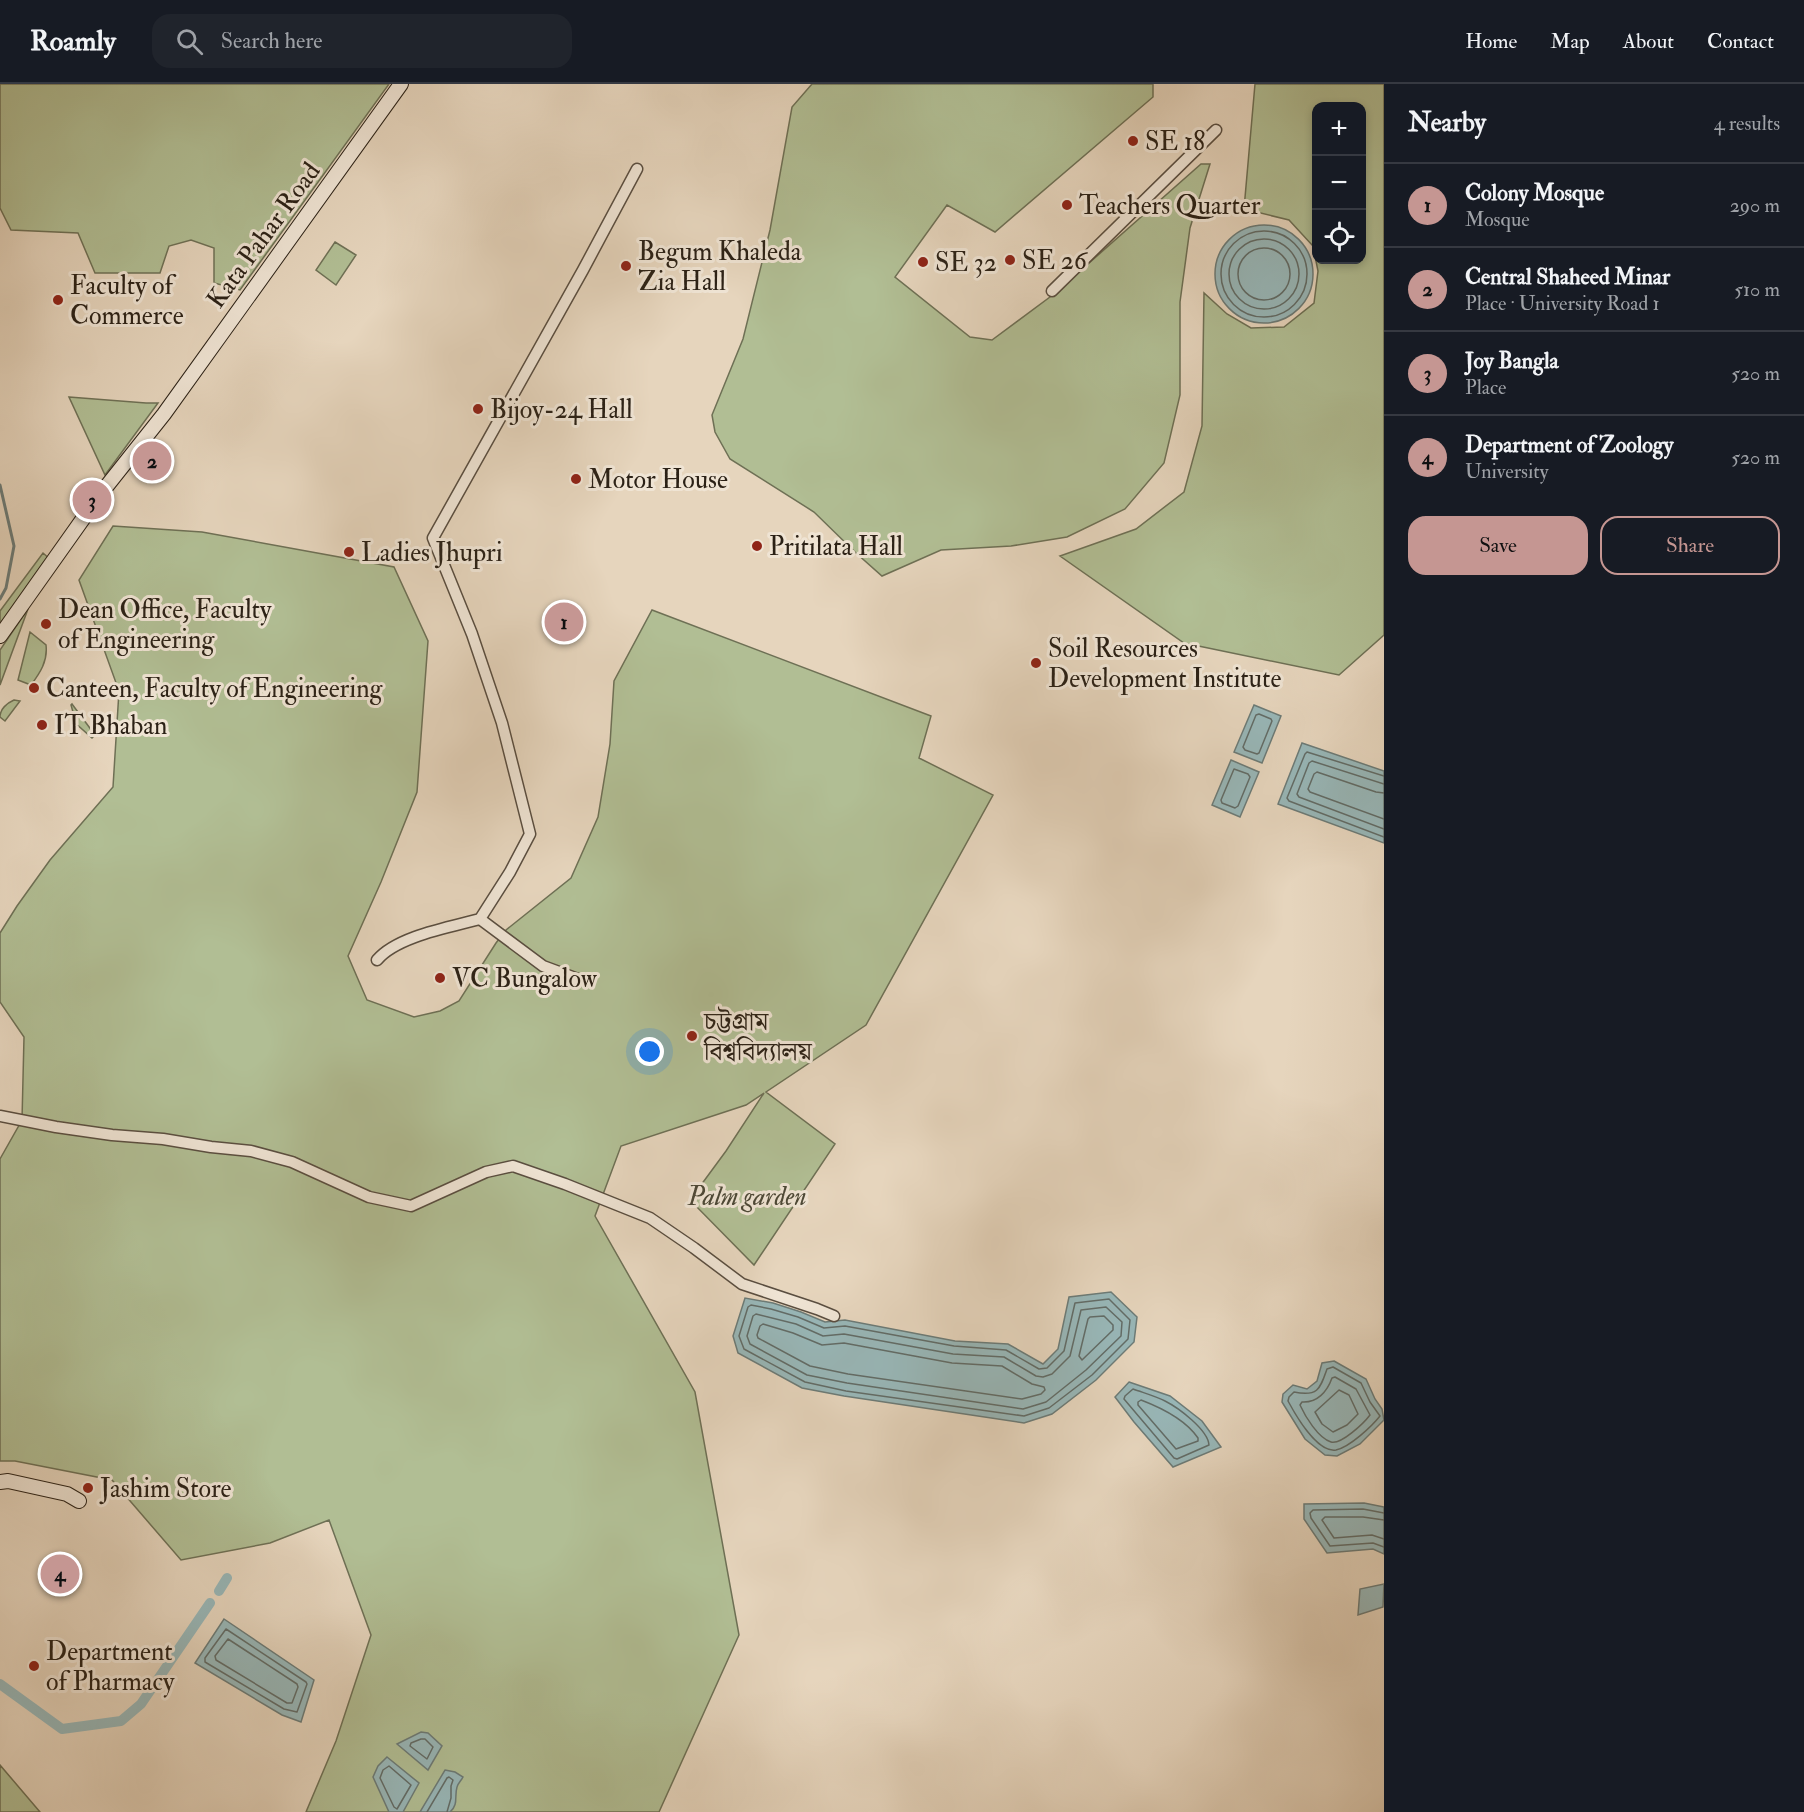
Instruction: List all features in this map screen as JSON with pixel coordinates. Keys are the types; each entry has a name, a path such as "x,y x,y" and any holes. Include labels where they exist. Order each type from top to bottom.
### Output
{"street":[{"name":"Kata Pahar Road","path":"0,636 102,492 164,414 402,84"},
{"path":"1052,291 1216,130"},
{"path":"377,960 383,953 402,942 480,919 510,872 530,834 502,723 472,634 433,538 637,169"},
{"path":"480,919 543,966 578,979"},
{"path":"0,1116 112,1135 163,1139 251,1151 292,1162 369,1197 411,1206 486,1172 513,1166 650,1218 742,1284 817,1308 834,1316"},
{"path":"0,1482 8,1481 67,1494 79,1501"}],"green space":[{"path":"0,84 389,84 240,290 214,283 214,248 191,240 169,246 160,273 95,273 78,233 11,230 0,208"},
{"path":"812,84 1153,84 1153,97 995,232 947,205 895,277 970,337 992,340 1054,294 1201,164 1210,164 1190,228 1180,302 1180,395 1164,463 1125,509 1067,537 1011,546 941,550 882,576 814,512 730,459 715,432 712,415 743,339 770,230 792,107"},
{"path":"1255,84 1384,84 1384,635 1339,675 1184,643 1060,556 1136,529 1184,492 1202,426 1204,293 1227,314 1251,328 1284,327 1314,303 1318,271 1317,264 1366,264 1366,102 1312,102 1312,245 1289,220 1244,209"},
{"path":"335,242 356,255 336,285 316,270"},
{"path":"69,397 146,403 158,403 105,475"},
{"name":"Palm garden","path":"113,526 202,532 394,567 428,641 417,792 348,956 367,1000 414,1017 440,1011 459,1001 506,930 571,878 598,817 610,744 614,681 652,610 931,716 919,758 993,795 866,1025 766,1092 835,1144 754,1265 690,1200 764,1093 746,1105 621,1146 595,1216 695,1392 739,1635 659,1812 306,1812 336,1741 371,1635 329,1520 270,1543 181,1560 112,1480 15,1461 0,1461 0,1159 22,1120 24,1037 0,1002 0,933 50,860 113,787 119,691 79,580"},
{"path":"43,553 51,560 0,630 0,611"},
{"path":"28,609 0,685 0,650"},
{"path":"30,632 46,645 43,666 31,685 18,680"},
{"path":"14,700 20,701 5,721 0,717 1,711"},
{"path":"72,704 95,735 92,738 73,721"},
{"path":"0,1765 40,1812 0,1812"}],"water":[{"path":"1254,226 1274,226 1291,233 1305,247 1312,264 1312,284 1305,301 1291,315 1274,322 1254,322 1237,315 1223,301 1216,284 1216,264 1223,247 1237,233"},
{"path":"1254,705 1281,716 1262,763 1234,752"},
{"path":"1302,743 1384,771 1384,843 1278,804"},
{"path":"1231,760 1259,772 1240,817 1212,805"},
{"path":"1111,1292 1137,1317 1134,1342 1096,1380 1052,1414 1024,1423 802,1388 738,1353 733,1336 745,1298 773,1303 825,1322 845,1320 955,1341 1008,1344 1043,1364 1058,1349 1069,1297"},
{"path":"1334,1361 1366,1379 1382,1409 1384,1420 1360,1444 1337,1456 1325,1455 1305,1439 1282,1402 1283,1394 1293,1385 1307,1389 1317,1381 1322,1363"},
{"path":"1129,1382 1170,1396 1202,1421 1221,1447 1173,1467 1115,1397"},
{"path":"1364,1503 1384,1507 1384,1554 1373,1549 1327,1553 1304,1519 1304,1504"},
{"path":"1384,1584 1383,1607 1358,1615 1360,1589"},
{"path":"224,1619 314,1680 301,1722 282,1715 195,1663"},
{"path":"421,1732 428,1733 442,1746 428,1770 397,1744"},
{"path":"387,1757 419,1783 403,1812 389,1812 373,1777 378,1766"},
{"path":"445,1770 463,1777 457,1787 453,1809 450,1812 420,1812"}],"waterway":[{"path":"0,485 14,546 6,588 0,599"},
{"path":"219,1591 227,1578"},
{"path":"0,1684 62,1729 121,1721 141,1704 210,1603"}],"place":[{"name":"SE 18","path":"1133,141"},
{"name":"Teachers Quarter","path":"1067,205"},
{"name":"SE 26","path":"1010,260"},
{"name":"SE 32","path":"923,262"},
{"name":"Begum Khaleda Zia Hall","path":"626,266"},
{"name":"Faculty of Commerce","path":"58,300"},
{"name":"Bijoy-24 Hall","path":"478,409"},
{"name":"Central Shaheed Minar","path":"152,461"},
{"name":"Motor House","path":"576,479"},
{"name":"Joy Bangla","path":"92,500"},
{"name":"Pritilata Hall","path":"757,546"},
{"name":"Ladies Jhupri","path":"349,552"},
{"name":"Colony Mosque","path":"564,622"},
{"name":"Dean Office, Faculty of Engineering","path":"46,624"},
{"name":"Soil Resources Development Institute","path":"1036,663"},
{"name":"Canteen, Faculty of Engineering","path":"34,688"},
{"name":"IT Bhaban","path":"42,725"},
{"name":"VC Bungalow","path":"440,978"},
{"name":"চট্টগ্রাম বিশ্ববিদ্যালয়","path":"692,1036"},
{"name":"Jashim Store","path":"88,1488"},
{"name":"Department of Zoology","path":"60,1574"},
{"name":"Department of Pharmacy","path":"34,1666"}]}
